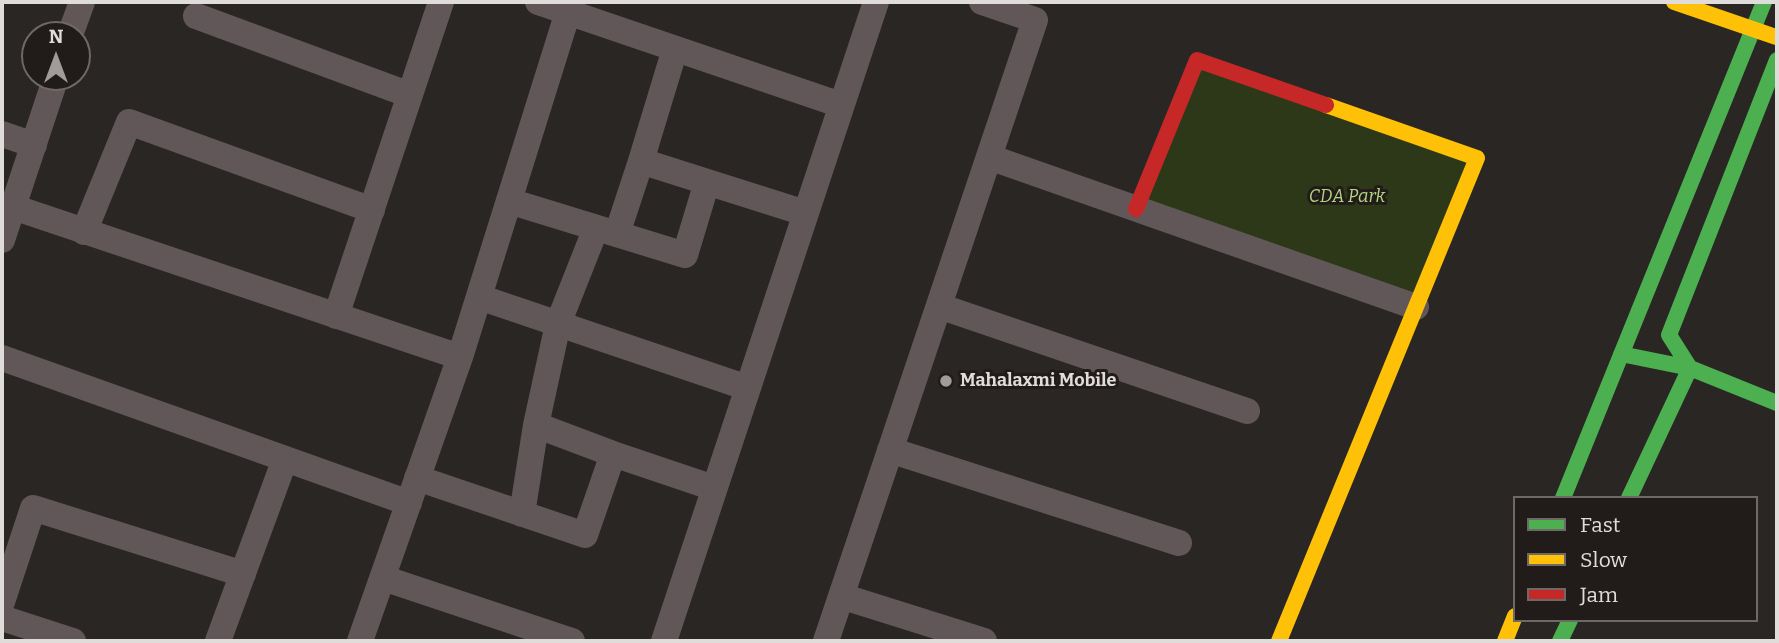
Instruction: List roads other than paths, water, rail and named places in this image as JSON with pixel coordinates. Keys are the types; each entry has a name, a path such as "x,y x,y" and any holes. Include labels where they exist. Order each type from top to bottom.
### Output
{"street":[{"path":"75,21 82,2"},
{"path":"336,316 441,2"},
{"path":"538,2 841,105"},
{"path":"664,641 876,2"},
{"path":"826,641 1038,11 982,2"},
{"path":"1674,2 1777,37"},
{"path":"1564,496 1764,2"},
{"path":"360,641 460,357 568,12"},
{"path":"196,16 410,95"},
{"path":"522,513 536,425 558,324 641,160 676,49"},
{"path":"1136,209 1197,60 1477,158 1279,641"},
{"path":"1690,368 1669,335 1777,60"},
{"path":"2,240 51,91"},
{"path":"84,232 130,122 372,210"},
{"path":"2,134 34,145"},
{"path":"989,157 1416,307"},
{"path":"641,160 805,214"},
{"path":"509,201 685,255 707,182"},
{"path":"13,207 460,357"},
{"path":"479,297 748,388"},
{"path":"939,306 1247,411"},
{"path":"1621,354 1690,368 1777,402"},
{"path":"2,358 285,459 413,491 522,513 585,535 613,454"},
{"path":"1630,496 1690,368"},
{"path":"536,425 714,488"},
{"path":"890,450 1179,543"},
{"path":"218,641 285,459"},
{"path":"73,641 2,602 33,508 243,574"},
{"path":"383,578 572,641"},
{"path":"841,596 984,641"},
{"path":"1504,641 1513,621"},
{"path":"1560,641 1569,622"}],"place":[{"name":"Mahalaxmi Mobile","path":"946,381"}],"park label":[{"name":"CDA Park","path":"1347,197"}]}
